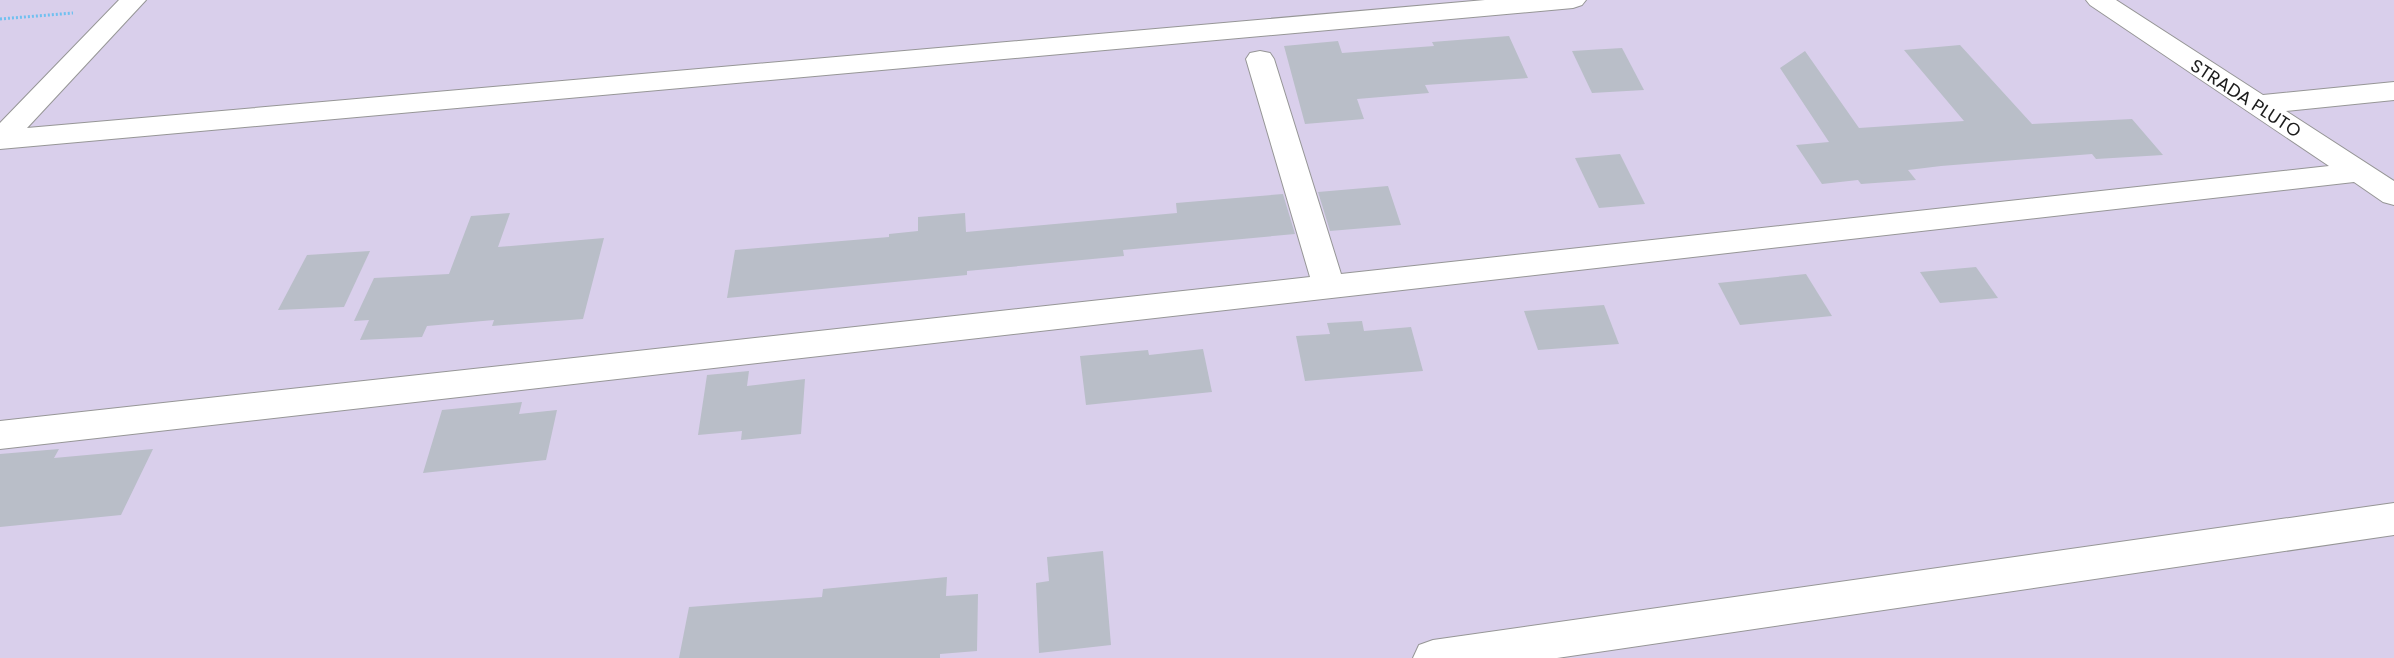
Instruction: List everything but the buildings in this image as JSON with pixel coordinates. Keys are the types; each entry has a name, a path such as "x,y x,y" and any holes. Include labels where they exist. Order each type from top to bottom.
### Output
{"street":[{"path":"0,140 1573,0"},
{"name":"STRADA PLUTO","path":"2099,0 2394,195"},
{"path":"0,140 129,4"},
{"path":"1260,58 1329,285"},
{"path":"2256,105 2394,91"},
{"path":"0,435 1329,285 2359,172"},
{"path":"1433,658 2394,519"}],"path":[{"path":"0,19 129,4"}],"shaded area":[{"path":"0,0 2394,0 2394,658 0,658"}]}
